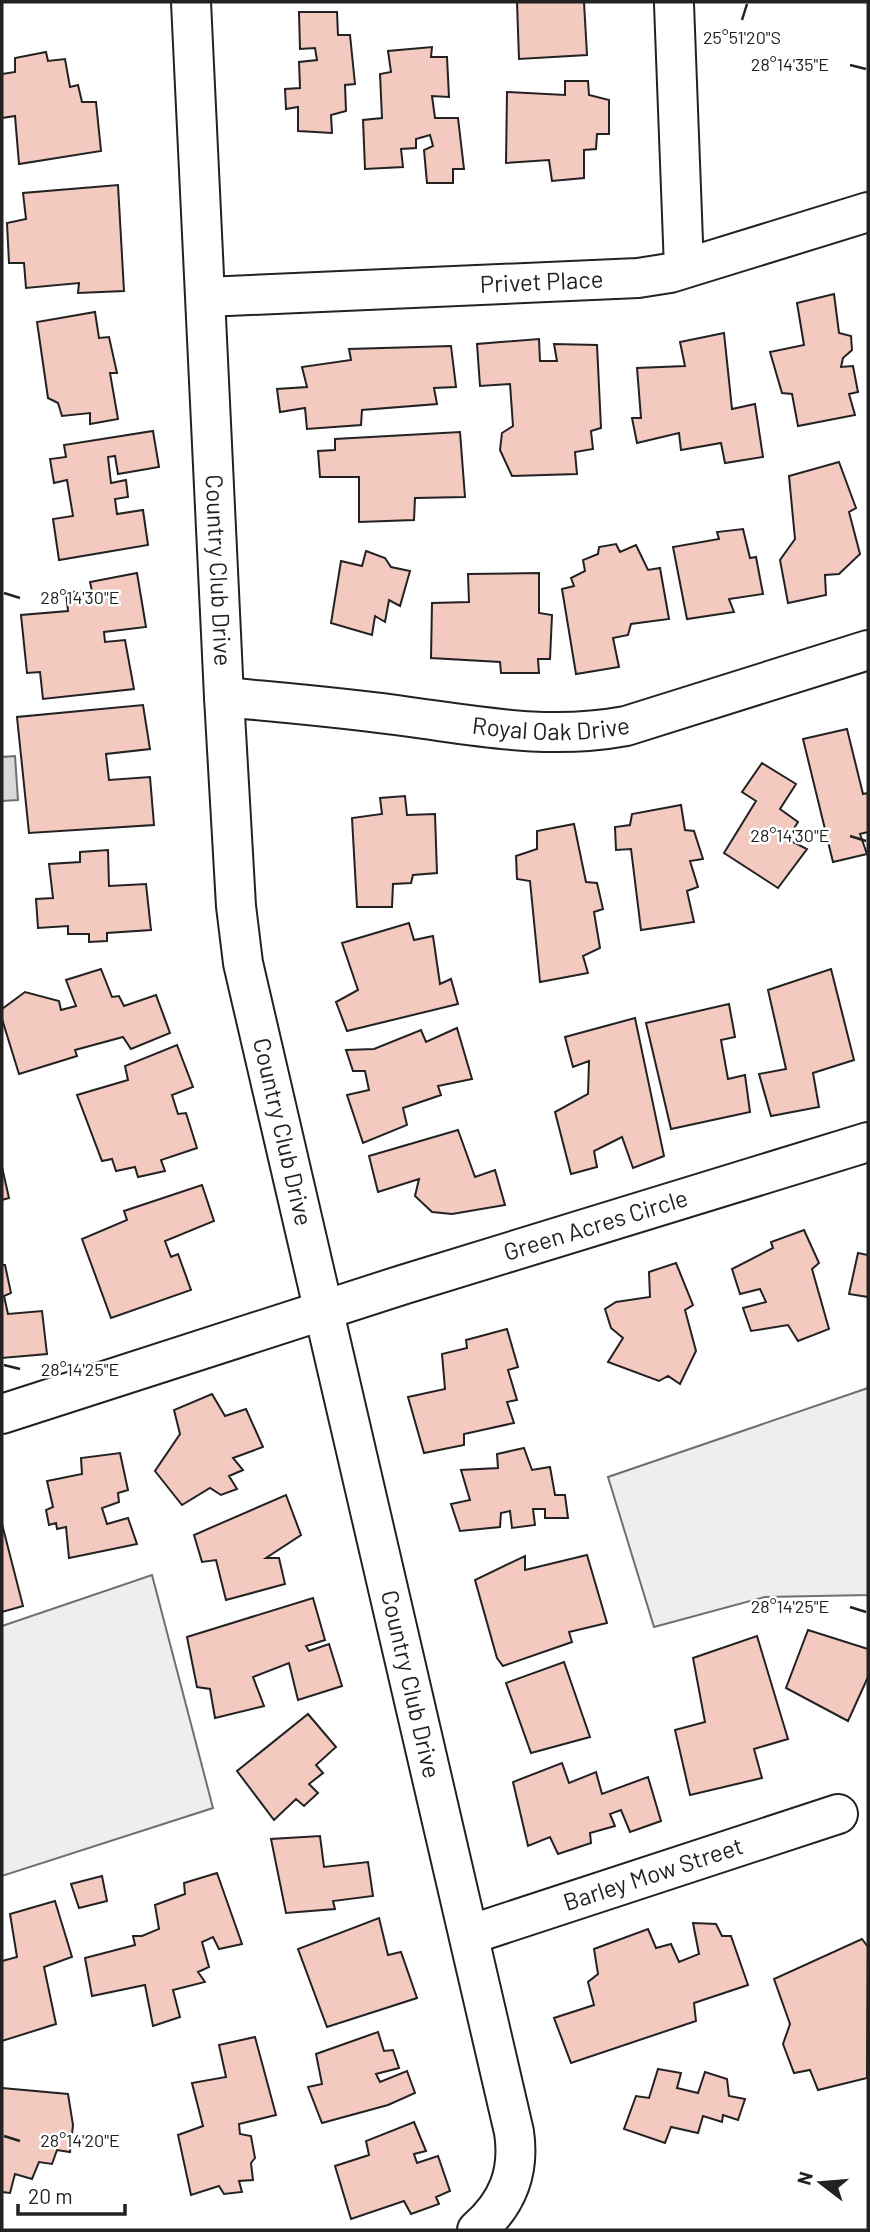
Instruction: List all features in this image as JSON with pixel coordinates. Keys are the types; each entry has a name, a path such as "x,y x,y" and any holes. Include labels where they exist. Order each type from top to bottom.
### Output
{"street":[{"name":"Country Club Drive","path":"191,2 224,698 236,906 243,963 516,2147 514,2175 508,2193 477,2230"},
{"path":"674,4 684,268"},
{"name":"Privet Place","path":"206,297 607,281 670,273 868,212"},
{"name":"Royal Oak Drive","path":"224,698 338,707 512,732 586,733 626,726 868,650"},
{"name":"Green Acres Circle","path":"2,1414 415,1281 868,1142"},
{"name":"Barley Mow Street","path":"469,1935 838,1814"}],"shaded area":[{"path":"15,756 18,800 2,801 2,757"},
{"path":"868,1388 868,1595 765,1597 654,1627 608,1477"},
{"path":"152,1575 213,1808 2,1876 2,1626"}],"building":[{"path":"517,2 584,2 587,55 519,59"},
{"path":"299,12 337,12 338,35 350,35 355,84 345,85 346,111 331,115 332,133 298,131 298,107 286,109 285,89 300,88 299,62 317,60 315,48 300,49"},
{"path":"432,47 431,57 447,57 449,97 432,96 435,118 458,118 464,169 453,169 453,183 427,183 424,150 433,146 430,135 416,139 416,148 401,149 403,167 365,169 363,120 382,118 380,74 391,72 388,51"},
{"path":"46,52 48,61 65,59 70,87 78,85 82,102 96,102 101,151 19,164 15,116 2,118 2,74 15,72 15,58"},
{"path":"565,81 588,81 589,95 609,100 609,134 597,134 596,149 584,150 584,178 552,181 549,160 506,163 507,92 565,95"},
{"path":"118,185 124,291 78,293 79,283 26,288 24,263 9,263 7,223 26,219 23,193"},
{"path":"834,294 839,333 851,336 852,350 843,358 841,367 853,366 858,392 849,394 855,415 798,426 792,394 782,393 770,352 804,345 797,303"},
{"path":"95,312 99,338 109,337 117,373 110,373 118,419 90,424 90,413 62,416 58,403 48,398 37,322"},
{"path":"724,333 732,409 755,404 763,457 725,463 721,443 681,450 679,433 637,443 632,418 641,418 637,368 685,366 680,342"},
{"path":"539,339 540,361 557,361 554,344 597,345 601,428 591,431 593,449 575,452 577,474 512,476 500,450 502,433 513,426 510,384 480,386 477,344"},
{"path":"451,346 456,387 434,388 437,404 362,410 361,425 307,429 305,408 280,412 277,389 307,387 302,367 351,360 349,349"},
{"path":"153,431 159,467 118,474 115,456 108,457 111,483 126,480 128,497 115,499 117,514 143,510 148,545 59,560 53,519 73,516 67,480 54,483 50,459 66,457 64,445"},
{"path":"460,432 465,497 415,498 414,520 359,522 359,477 320,477 318,451 335,450 335,439"},
{"path":"839,462 856,508 849,512 860,554 839,574 825,575 826,595 788,603 780,560 795,539 789,476"},
{"path":"743,529 750,558 756,557 763,594 729,599 734,612 687,619 673,547 719,539 717,532"},
{"path":"616,544 620,552 636,545 648,570 660,568 669,619 631,624 628,635 613,638 619,667 576,674 562,589 574,586 571,578 585,571 583,560 598,554 599,547"},
{"path":"366,551 385,558 391,567 410,571 400,606 389,600 385,622 375,616 372,635 331,623 341,561 362,566"},
{"path":"137,573 146,627 104,632 105,642 125,640 134,689 43,699 40,672 27,673 21,615 68,611 66,592 92,591 90,582"},
{"path":"539,573 539,613 552,615 550,659 538,659 539,673 501,673 500,662 431,658 432,603 469,602 468,574"},
{"path":"143,705 150,749 106,754 109,780 150,777 154,825 29,833 17,717"},
{"path":"847,729 863,794 868,793 868,832 860,834 867,854 833,862 803,739"},
{"path":"762,763 796,784 780,809 798,822 787,839 807,849 778,888 724,853 756,801 742,792"},
{"path":"405,796 407,815 435,814 437,873 413,875 411,883 393,884 392,907 357,907 352,818 382,814 380,798"},
{"path":"681,805 685,830 694,831 703,859 690,861 698,887 687,891 694,922 641,930 631,849 616,850 615,827 630,825 632,814"},
{"path":"574,824 586,882 597,883 603,909 594,912 600,948 583,956 588,973 540,982 530,881 517,879 516,856 537,849 537,831"},
{"path":"108,850 109,886 146,884 151,930 107,933 107,941 89,942 89,934 68,934 68,926 38,928 36,899 53,898 49,864 80,862 80,852"},
{"path":"409,923 414,940 433,936 440,984 451,979 458,1004 347,1031 336,1002 358,990 342,943"},
{"path":"101,969 112,997 119,996 124,1006 156,995 170,1033 131,1049 123,1037 75,1050 77,1056 19,1074 2,1019 2,1009 25,992 59,1001 61,1010 76,1006 66,980"},
{"path":"831,969 854,1060 813,1073 819,1107 771,1116 759,1074 786,1069 768,990"},
{"path":"729,1004 735,1037 721,1040 728,1079 745,1075 750,1112 671,1129 646,1023"},
{"path":"635,1018 664,1156 633,1168 622,1137 594,1151 597,1167 571,1174 555,1112 588,1094 589,1061 573,1067 565,1037"},
{"path":"457,1028 472,1079 438,1086 441,1095 403,1108 407,1125 363,1143 347,1095 369,1090 365,1071 353,1071 346,1050 374,1049 421,1030 426,1042"},
{"path":"177,1045 193,1087 172,1095 178,1114 186,1113 197,1148 161,1160 165,1171 138,1177 135,1167 116,1171 112,1159 102,1161 77,1095 128,1080 125,1066"},
{"path":"458,1130 475,1177 495,1170 505,1205 452,1214 432,1212 415,1196 419,1179 378,1192 369,1156"},
{"path":"2,1167 9,1198 2,1200"},
{"path":"202,1185 214,1221 165,1241 171,1257 178,1254 191,1290 111,1318 82,1239 127,1220 124,1211"},
{"path":"804,1230 819,1263 812,1269 829,1329 798,1341 788,1325 751,1331 743,1308 766,1302 760,1289 740,1294 732,1269 773,1248 771,1242"},
{"path":"858,1253 868,1255 868,1297 849,1294"},
{"path":"676,1263 693,1305 685,1310 696,1351 680,1384 668,1376 659,1381 608,1362 623,1338 611,1328 605,1309 616,1302 650,1297 649,1272"},
{"path":"2,1265 5,1265 11,1293 4,1296 8,1314 42,1311 47,1354 2,1358"},
{"path":"507,1329 518,1367 508,1370 517,1400 507,1402 514,1423 464,1434 464,1445 424,1453 408,1397 445,1389 442,1354 467,1348 466,1340"},
{"path":"212,1394 225,1416 246,1409 263,1447 233,1458 243,1470 229,1476 237,1489 221,1495 210,1488 182,1505 155,1471 180,1434 174,1410"},
{"path":"524,1448 532,1470 550,1467 555,1495 565,1495 568,1518 545,1518 545,1509 533,1509 535,1525 512,1528 510,1511 501,1513 500,1527 460,1531 451,1504 470,1500 461,1470 498,1468 497,1454"},
{"path":"120,1453 128,1490 118,1493 119,1502 102,1508 107,1524 128,1518 137,1544 69,1558 66,1527 57,1529 56,1523 49,1525 46,1510 53,1507 47,1481 82,1474 81,1458"},
{"path":"286,1495 301,1535 266,1558 279,1558 285,1584 226,1600 216,1560 202,1562 194,1535"},
{"path":"2,1524 23,1606 2,1612"},
{"path":"587,1555 607,1623 569,1632 572,1642 503,1666 497,1658 475,1580 525,1556 525,1570"},
{"path":"313,1598 325,1640 306,1646 309,1651 329,1644 342,1686 298,1700 289,1663 253,1677 264,1706 215,1718 210,1689 197,1687 187,1637"},
{"path":"808,1630 868,1649 868,1677 848,1721 786,1688"},
{"path":"757,1636 788,1739 754,1749 762,1778 690,1795 675,1730 705,1722 693,1658"},
{"path":"564,1662 590,1737 531,1753 506,1683"},
{"path":"308,1714 336,1747 316,1765 323,1773 309,1784 318,1793 304,1806 296,1799 274,1820 237,1771"},
{"path":"562,1763 569,1783 596,1772 602,1794 648,1777 661,1821 630,1832 621,1810 610,1814 615,1826 590,1833 591,1843 558,1854 550,1837 528,1846 513,1782"},
{"path":"320,1836 324,1867 368,1862 373,1896 333,1901 335,1909 286,1913 271,1839"},
{"path":"217,1873 242,1944 219,1949 213,1937 202,1942 209,1967 198,1972 205,1982 173,1990 180,2017 153,2026 145,1985 92,1996 85,1958 135,1945 133,1936 142,1936 159,1929 155,1905 185,1894 184,1883"},
{"path":"102,1876 107,1901 79,1908 71,1884"},
{"path":"55,1901 72,1957 44,1967 56,2024 2,2041 2,1961 17,1957 10,1914"},
{"path":"379,1918 388,1955 401,1952 417,1998 327,2027 298,1949"},
{"path":"693,1923 716,1924 722,1936 731,1936 748,1985 694,2003 696,2021 571,2063 554,2018 594,2005 588,1982 598,1974 594,1949 648,1929 656,1948 671,1944 679,1962 699,1954"},
{"path":"862,1939 868,1947 867,2078 818,2090 810,2070 794,2073 783,2044 790,2024 774,1979"},
{"path":"378,2032 384,2051 393,2050 399,2068 376,2074 380,2082 407,2071 415,2093 388,2105 322,2123 308,2087 322,2084 316,2054"},
{"path":"255,2037 276,2115 239,2124 240,2134 251,2136 255,2158 251,2163 253,2180 239,2181 242,2192 224,2194 219,2186 191,2195 178,2135 203,2126 192,2083 226,2077 219,2045"},
{"path":"658,2069 681,2073 677,2088 698,2093 705,2072 727,2079 729,2096 745,2099 738,2120 723,2115 722,2122 703,2116 698,2133 671,2127 665,2143 624,2129 636,2096 649,2098"},
{"path":"2,2088 68,2094 73,2125 70,2152 57,2150 52,2164 39,2162 32,2179 15,2174 10,2193 2,2192"},
{"path":"414,2122 426,2151 414,2154 417,2163 438,2156 450,2191 436,2197 439,2204 411,2214 404,2201 351,2219 335,2166 369,2155 366,2141"}]}
